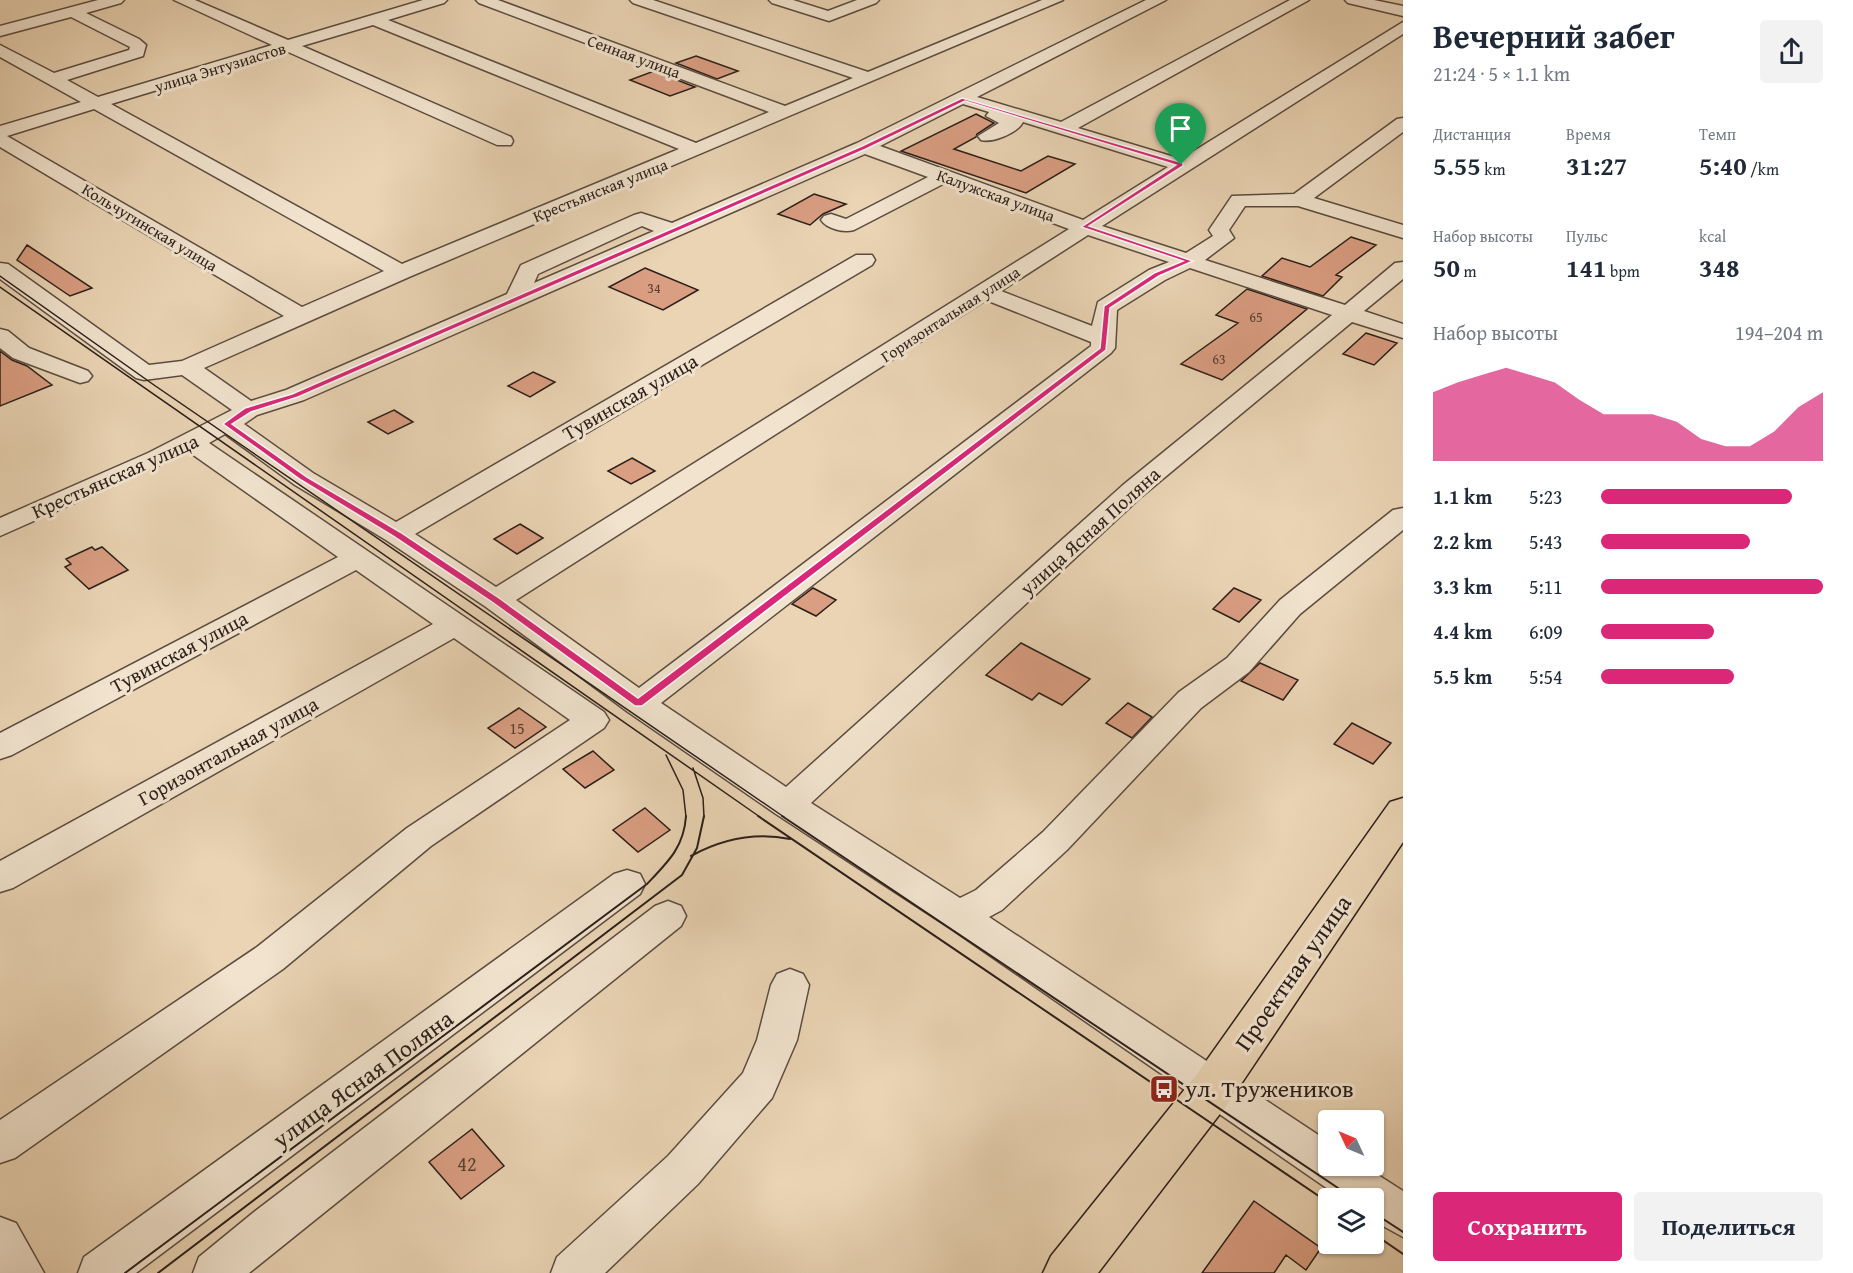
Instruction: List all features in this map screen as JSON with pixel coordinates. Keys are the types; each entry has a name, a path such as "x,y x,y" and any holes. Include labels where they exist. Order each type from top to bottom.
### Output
{"main road":[{"name":"Проектная улица","path":"1068,1273 1214,1088 1403,812"}],"street":[{"path":"0,31 116,0"},
{"path":"182,0 504,141"},
{"name":"улица Энтузиастов","path":"0,132 439,0"},
{"name":"Сенная улица","path":"484,0 785,112"},
{"path":"638,0 869,78"},
{"path":"777,0 829,16 871,0"},
{"name":"Крестьянская улица","path":"0,269 144,373 186,367 401,272 1055,0"},
{"name":"Крестьянская улица","path":"0,528 191,442 237,417 295,395 864,147 1158,0"},
{"path":"1062,129 1301,0"},
{"path":"1353,0 1403,11"},
{"path":"52,79 137,53 138,45 73,12"},
{"path":"374,20 697,150"},
{"name":"Горизонтальная улица","path":"496,600 1181,165 1403,27"},
{"path":"0,50 401,272"},
{"path":"960,101 1181,165"},
{"path":"960,101 1014,123 987,136"},
{"path":"1299,200 1403,123"},
{"name":"Кольчугинская улица","path":"0,139 300,316"},
{"name":"Калужская улица","path":"864,147 1084,227 1403,331"},
{"path":"831,220 847,226 944,176"},
{"path":"639,704 1103,348 1106,307 1157,275 1189,261 1224,238 1219,230 1239,200 1299,200 1403,232"},
{"name":"Тувинская улица","path":"396,534 864,260"},
{"name":"улица Ясная Поляна","path":"788,805 1132,491 1402,271"},
{"path":"984,292 1102,338"},
{"path":"0,336 11,358 80,376"},
{"path":"186,367 304,478 396,534 496,600 639,704 1403,1216"},
{"path":"0,1144 270,958 419,837 593,720 191,442"},
{"path":"958,916 990,900 1055,841 1190,700 1238,665 1290,607 1403,516"},
{"name":"Тувинская улица","path":"0,747 358,556"},
{"name":"Горизонтальная улица","path":"0,878 456,624"},
{"name":"улица Ясная Поляна","path":"100,1273 627,884"},
{"path":"215,1273 278,1220 668,916"},
{"path":"573,1273 683,1170 758,1085 777,1040 790,985"},
{"path":"0,1238 22,1273"}],"building":[{"path":"696,56 738,71 717,79 676,63"},
{"path":"654,71 695,87 670,96 630,80"},
{"path":"976,114 994,123 976,137 954,149 1021,171 1048,156 1075,164 1026,193 901,151"},
{"path":"814,194 846,204 823,214 810,225 778,214"},
{"path":"1351,237 1376,245 1336,275 1342,277 1323,296 1262,276 1282,258 1310,267"},
{"path":"27,245 92,288 70,296 17,260"},
{"path":"645,268 698,290 663,310 609,287"},
{"path":"1247,289 1307,309 1222,380 1181,364 1238,323 1216,315"},
{"path":"1366,333 1397,343 1374,365 1343,354"},
{"path":"0,351 12,360 27,366 52,385 0,406"},
{"path":"533,372 555,382 530,397 508,386"},
{"path":"394,410 413,422 388,434 368,422"},
{"path":"632,458 655,471 631,484 608,471"},
{"path":"520,524 543,538 517,554 494,539"},
{"path":"92,547 95,550 102,547 128,570 89,589 65,567 71,564 66,559"},
{"path":"813,588 836,600 816,616 792,604"},
{"path":"1234,588 1261,600 1239,622 1213,609"},
{"path":"1021,643 1090,679 1062,705 1039,693 1032,700 986,675"},
{"path":"1260,663 1298,680 1283,700 1241,681"},
{"path":"1128,703 1152,717 1132,738 1106,723"},
{"path":"519,708 546,727 515,748 488,728"},
{"path":"1352,723 1391,743 1373,764 1334,744"},
{"path":"593,751 614,770 585,788 563,769"},
{"path":"645,808 670,830 638,852 613,830"},
{"path":"472,1129 504,1166 461,1199 429,1162"},
{"path":"1254,1201 1318,1246 1318,1252 1306,1270 1286,1255 1274,1273 1202,1273"}],"tram line":[{"path":"0,276 154,385 784,817"},
{"path":"0,287 694,771"},
{"path":"666,755 683,790 686,817"},
{"path":"694,771 760,817"},
{"path":"694,771 703,798 704,816"},
{"path":"693,855 697,848 704,816"},
{"path":"758,816 1318,1196"},
{"path":"782,816 1338,1188"},
{"path":"125,1273 647,884 674,853 682,837 686,817"},
{"path":"693,855 739,838 764,836 790,839"},
{"path":"158,1273 682,875 693,855"},
{"path":"1384,1220 1403,1232"},
{"path":"1384,1241 1403,1254"}],"place":[{"name":"ул. Тружеников","path":"1164,1089"}],"route":[{"path":"964,99 1181,165 1084,227 1189,261 1157,275 1106,307 1103,348 639,704 496,600 396,534 304,478 227,424 248,410 295,395 864,147 964,99"}]}
